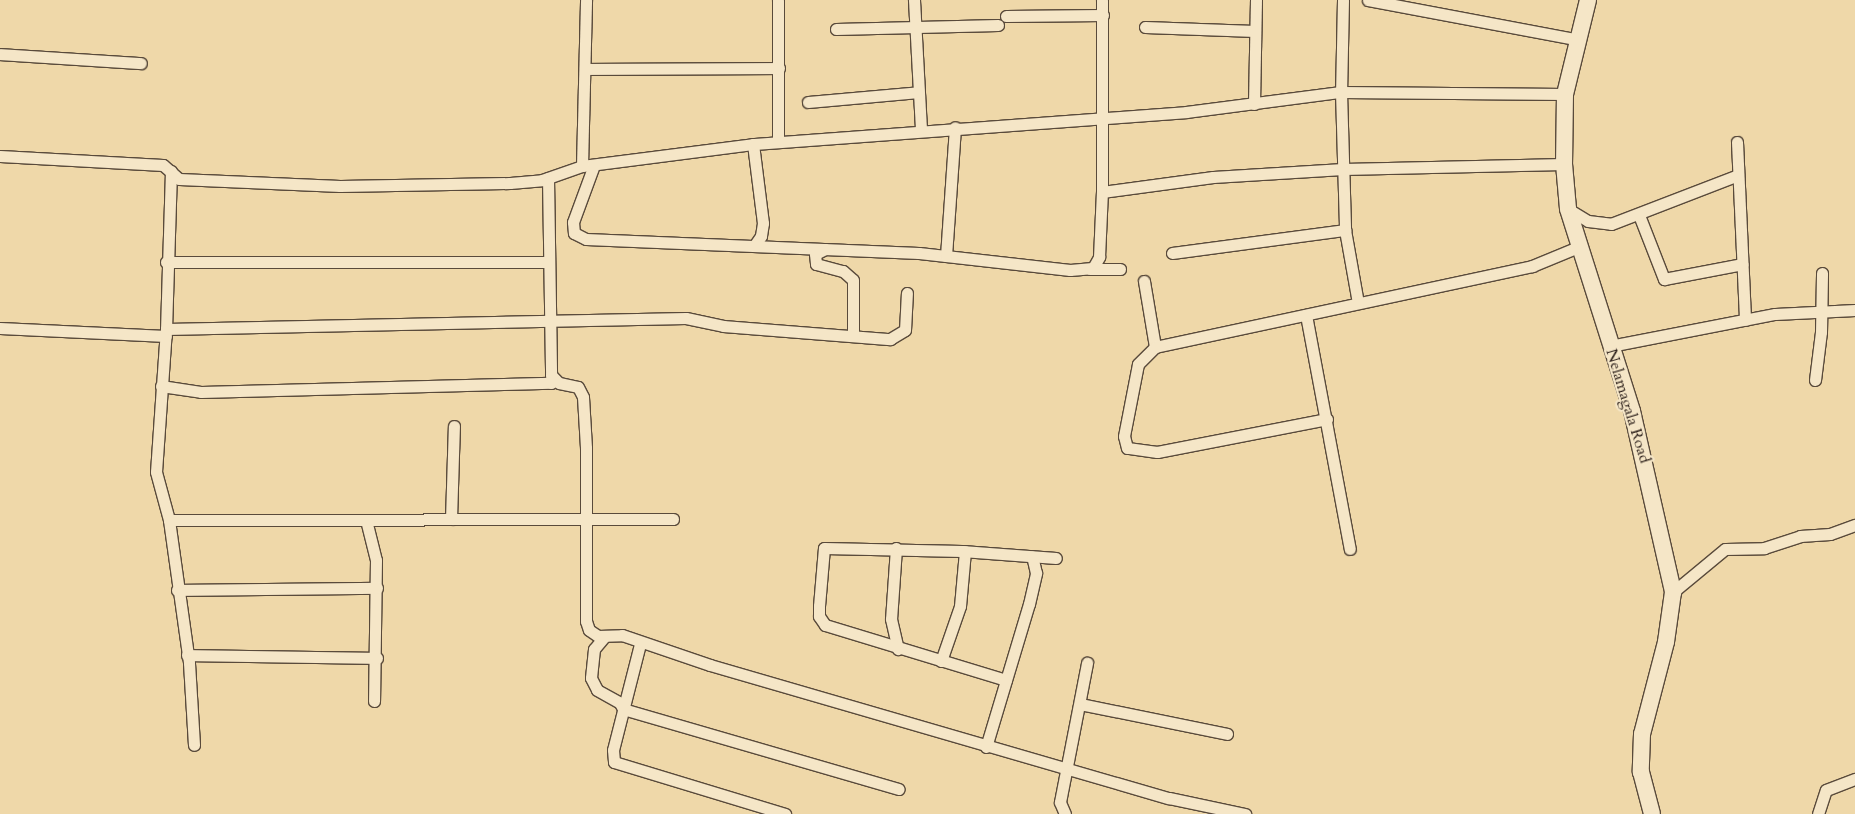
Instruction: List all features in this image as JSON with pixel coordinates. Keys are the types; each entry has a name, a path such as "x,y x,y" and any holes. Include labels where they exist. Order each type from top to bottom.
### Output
{"street":[{"path":"586,0 585,69 588,166 575,212 573,228 577,236 946,256 1090,269 1120,269"},
{"path":"778,0 778,142"},
{"path":"914,0 921,130"},
{"path":"1090,269 1095,267 1099,257 1102,192 1102,0"},
{"path":"1254,104 1256,0"},
{"path":"1343,0 1341,92 1346,230 1358,303"},
{"path":"1368,0 1580,40"},
{"name":"Nelamagala Road","path":"1588,0 1580,40 1565,94 1564,164 1568,209 1578,247 1645,458 1673,592 1666,642 1642,734 1641,772 1652,814"},
{"path":"836,29 1102,15"},
{"path":"1145,27 1255,31"},
{"path":"0,54 141,63"},
{"path":"585,69 778,68"},
{"path":"808,102 919,92"},
{"path":"0,156 163,165 179,179 340,186 510,183 548,178 588,166 753,144 1254,104 1341,92 1565,94"},
{"path":"946,256 955,127"},
{"path":"1737,142 1745,320"},
{"path":"753,144 763,223 761,236 754,246"},
{"path":"1102,192 1213,177 1344,169 1564,164"},
{"path":"170,171 166,262 166,333 156,472 169,520 177,590 188,656 194,744"},
{"path":"1568,209 1598,224 1611,224 1639,215 1738,175"},
{"path":"548,178 551,375 555,380 578,387 583,397 586,621 592,633 605,636 622,635 640,644 986,747 1170,798 1245,814"},
{"path":"1639,215 1664,279 1742,264"},
{"path":"1172,253 1346,230"},
{"path":"1326,419 1157,452 1127,448 1124,436 1130,394 1138,364 1154,347 1532,266 1578,247"},
{"path":"825,249 815,254 816,264 843,271 853,280 853,336"},
{"path":"166,262 549,262"},
{"path":"1815,380 1822,273"},
{"path":"1144,281 1154,347"},
{"path":"0,328 166,333 698,319 723,326 890,339 901,336 906,327 907,293"},
{"path":"1610,346 1745,320 1820,309 1855,310"},
{"path":"1306,315 1350,549"},
{"path":"161,386 201,392 551,383 555,380"},
{"path":"451,519 454,426"},
{"path":"169,520 673,519"},
{"path":"366,520 376,560 377,658 374,701"},
{"path":"1673,592 1726,549 1764,548 1800,536 1830,534 1855,525"},
{"path":"1006,680 832,629 821,621 819,606 825,547 965,551 1056,558"},
{"path":"896,548 891,619 898,649"},
{"path":"941,661 960,606 965,551"},
{"path":"986,747 1034,584 1035,565 1032,556"},
{"path":"177,590 377,588"},
{"path":"605,636 592,657 591,678 597,690 620,703 624,709 899,789"},
{"path":"640,644 613,755 617,765 785,814"},
{"path":"188,656 377,658"},
{"path":"1065,814 1060,802 1068,770 1087,663"},
{"path":"1080,704 1227,734"},
{"path":"1818,814 1826,790 1855,779"}]}
